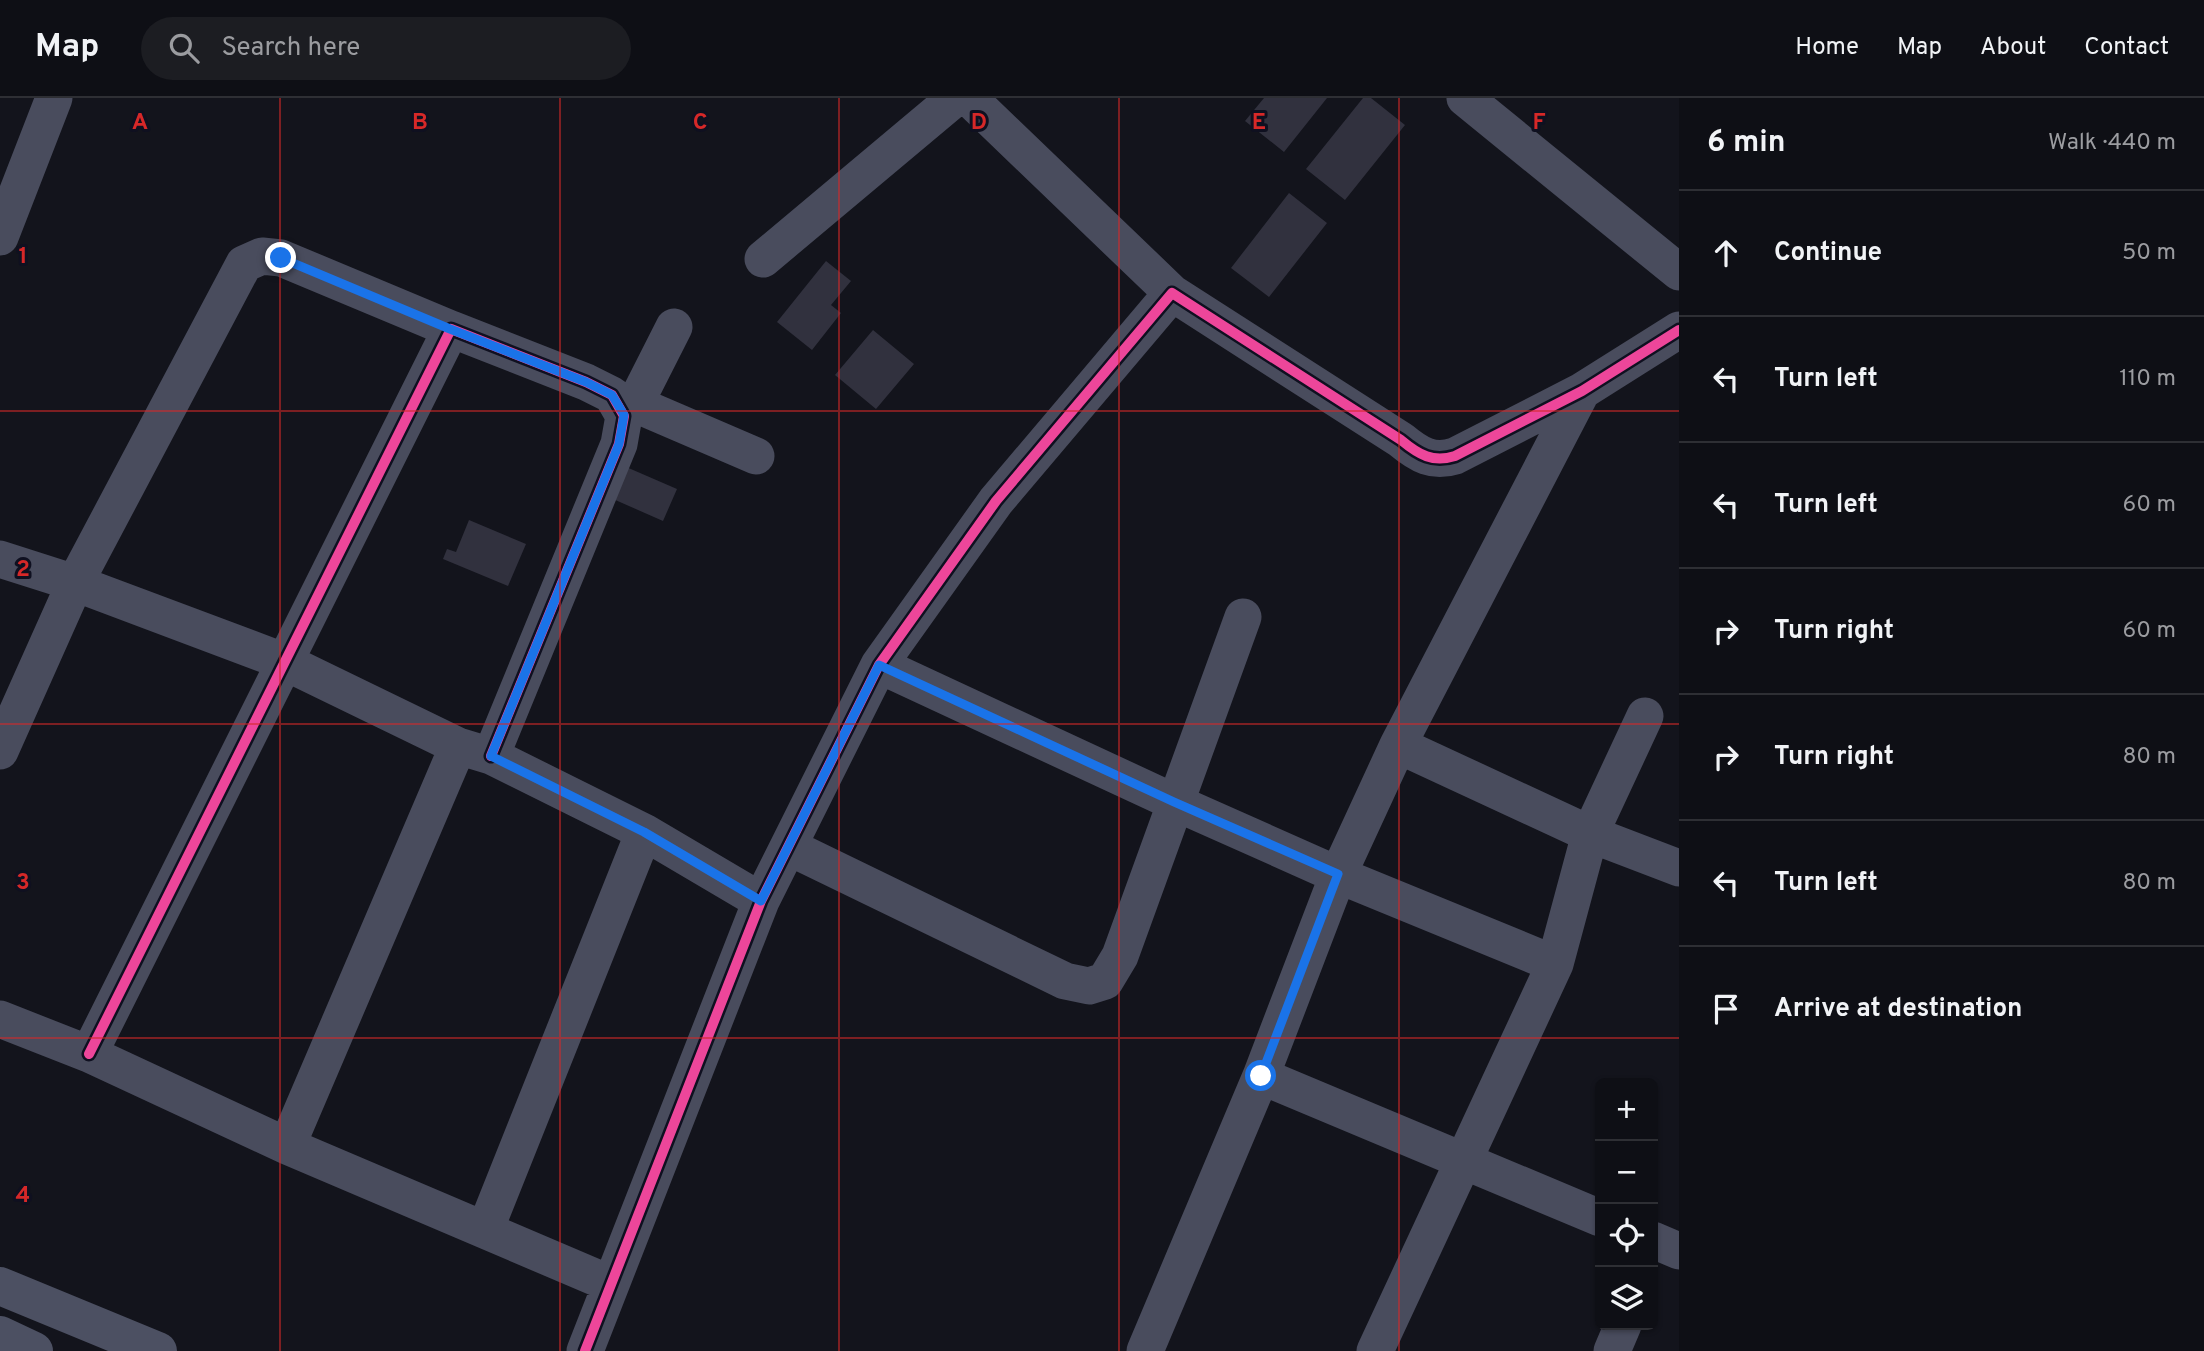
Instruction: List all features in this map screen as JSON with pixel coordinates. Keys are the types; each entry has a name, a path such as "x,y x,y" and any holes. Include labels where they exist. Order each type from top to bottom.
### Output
{"street":[{"path":"0,237 54,98"},
{"path":"763,258 955,98"},
{"path":"969,98 1172,293 1428,458 1441,460 1455,456 1582,391 1679,330"},
{"path":"1465,98 1679,272"},
{"path":"0,751 75,583 231,286 244,264 262,256 281,258 450,329 586,382 612,395 629,410 756,456"},
{"path":"585,1351 761,901 879,665 996,501 1172,293"},
{"path":"287,1146 619,444 629,410 674,327"},
{"path":"89,1054 450,329"},
{"path":"1145,1351 1261,1076 1338,874 1398,745 1582,391"},
{"path":"0,559 75,583 283,661 644,832 761,901"},
{"path":"789,847 1065,981 1089,986 1105,981 1120,956 1243,617"},
{"path":"879,665 1174,802 1555,964"},
{"path":"1376,1351 1555,964 1590,834 1645,716"},
{"path":"1398,745 1590,834 1679,868"},
{"path":"485,1230 644,832"},
{"path":"0,1019 89,1054 287,1146 611,1284"},
{"path":"1261,1076 1595,1216"},
{"path":"5,1295 158,1351"},
{"path":"1612,1351 1621,1330"},
{"path":"0,1335 34,1351"}],"building":[{"path":"1264,98 1327,98 1284,152 1245,121"},
{"path":"1363,98 1371,98 1405,125 1345,200 1306,169"},
{"path":"1289,193 1327,223 1269,297 1231,268"},
{"path":"826,261 851,281 831,305 841,313 812,350 777,322"},
{"path":"873,330 914,364 876,409 835,375"},
{"path":"617,463 677,489 663,521 604,495"},
{"path":"469,520 526,544 508,586 443,559 447,549 456,552"}],"cycle path":[{"path":"585,1351 761,901 879,665 996,501 1172,293 1414,450 1440,459 1455,456 1582,391 1679,330"},
{"path":"89,1054 451,329 586,382 612,395 624,416 619,444 491,756"}],"route":[{"path":"281,258 450,329 586,382 612,395 624,415 619,444 491,756 644,832 761,901 879,665 1174,802 1338,874 1261,1076"}]}
